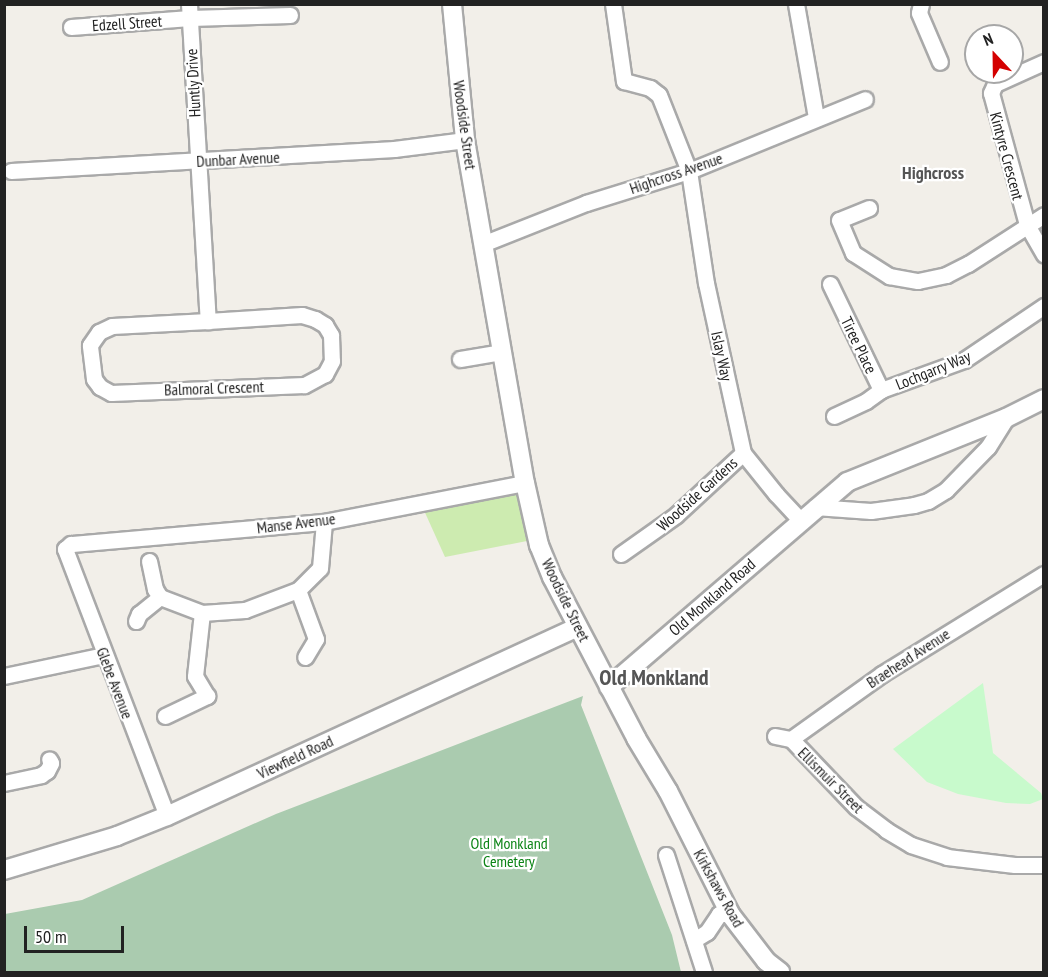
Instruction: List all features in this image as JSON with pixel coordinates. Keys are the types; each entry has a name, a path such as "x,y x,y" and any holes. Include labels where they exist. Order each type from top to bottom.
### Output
{"street":[{"name":"Woodside Street","path":"452,4 465,140 485,243 525,483 543,555 609,687 670,796"},
{"name":"Islay Way","path":"613,4 624,81 650,88 659,95 689,171 706,283 743,453 776,495 801,521"},
{"path":"796,4 816,118"},
{"path":"921,4 919,13 940,62"},
{"name":"Edzell Street","path":"71,27 190,11 290,15"},
{"name":"Huntly Drive","path":"190,11 197,161"},
{"name":"Kintyre Crescent","path":"1044,62 994,84 991,93 1027,225 1044,215"},
{"name":"Highcross Avenue","path":"485,243 586,203 689,171 865,99"},
{"name":"Dunbar Avenue","path":"11,171 394,149 465,140"},
{"path":"197,161 208,321"},
{"path":"869,208 840,220 853,253 889,276 918,281 946,275 968,264 1027,225 1044,255"},
{"name":"Tiree Place","path":"830,284 881,390 866,401 834,416"},
{"name":"Lochgarry Way","path":"881,390 964,360 1044,306"},
{"name":"Balmoral Crescent","path":"302,315 315,319 325,325 331,335 332,361 325,374 304,386 111,393 100,387 94,379 90,345 99,332 112,326 208,321 302,315"},
{"path":"460,360 502,352"},
{"name":"Old Monkland Road","path":"609,687 815,507 847,482 1006,418 1044,399"},
{"path":"815,507 871,511 928,501 952,484 988,447 1006,418"},
{"name":"Woodside Gardens","path":"621,554 676,515 743,453"},
{"name":"Manse Avenue","path":"66,549 71,544 324,522 525,483"},
{"path":"149,561 155,589 160,597 202,613 245,610 298,590 320,568 324,522"},
{"name":"Glebe Avenue","path":"66,549 104,655 167,816"},
{"name":"Braehead Avenue","path":"791,738 882,674 1044,574"},
{"path":"298,590 316,639 305,657"},
{"path":"136,621 139,614 160,597"},
{"path":"165,717 207,696 195,676 202,613"},
{"name":"Viewfield Road","path":"4,870 117,836 167,816 578,627"},
{"path":"4,675 104,655"},
{"path":"775,736 791,738"},
{"name":"Ellismuir Street","path":"791,738 856,807 886,830 911,845 947,857 1015,865 1044,864"},
{"path":"4,783 41,775 47,771 51,763 49,759"},
{"name":"Kirkshaws Road","path":"670,796 730,914 766,961 780,972"},
{"path":"666,855 704,972"},
{"path":"694,940 706,932 719,914 730,914"}],"green space":[{"path":"522,488 532,540 445,557 422,506"},
{"path":"983,683 993,753 1041,793 1043,799 1030,804 1006,803 958,794 927,782 893,749"},
{"name":"Old Monkland Cemetery","path":"583,696 581,705 672,935 681,972 5,972 5,914 82,900 276,814"}],"district":[{"name":"Highcross","path":"933,173"},
{"name":"Old Monkland","path":"654,678"}]}
